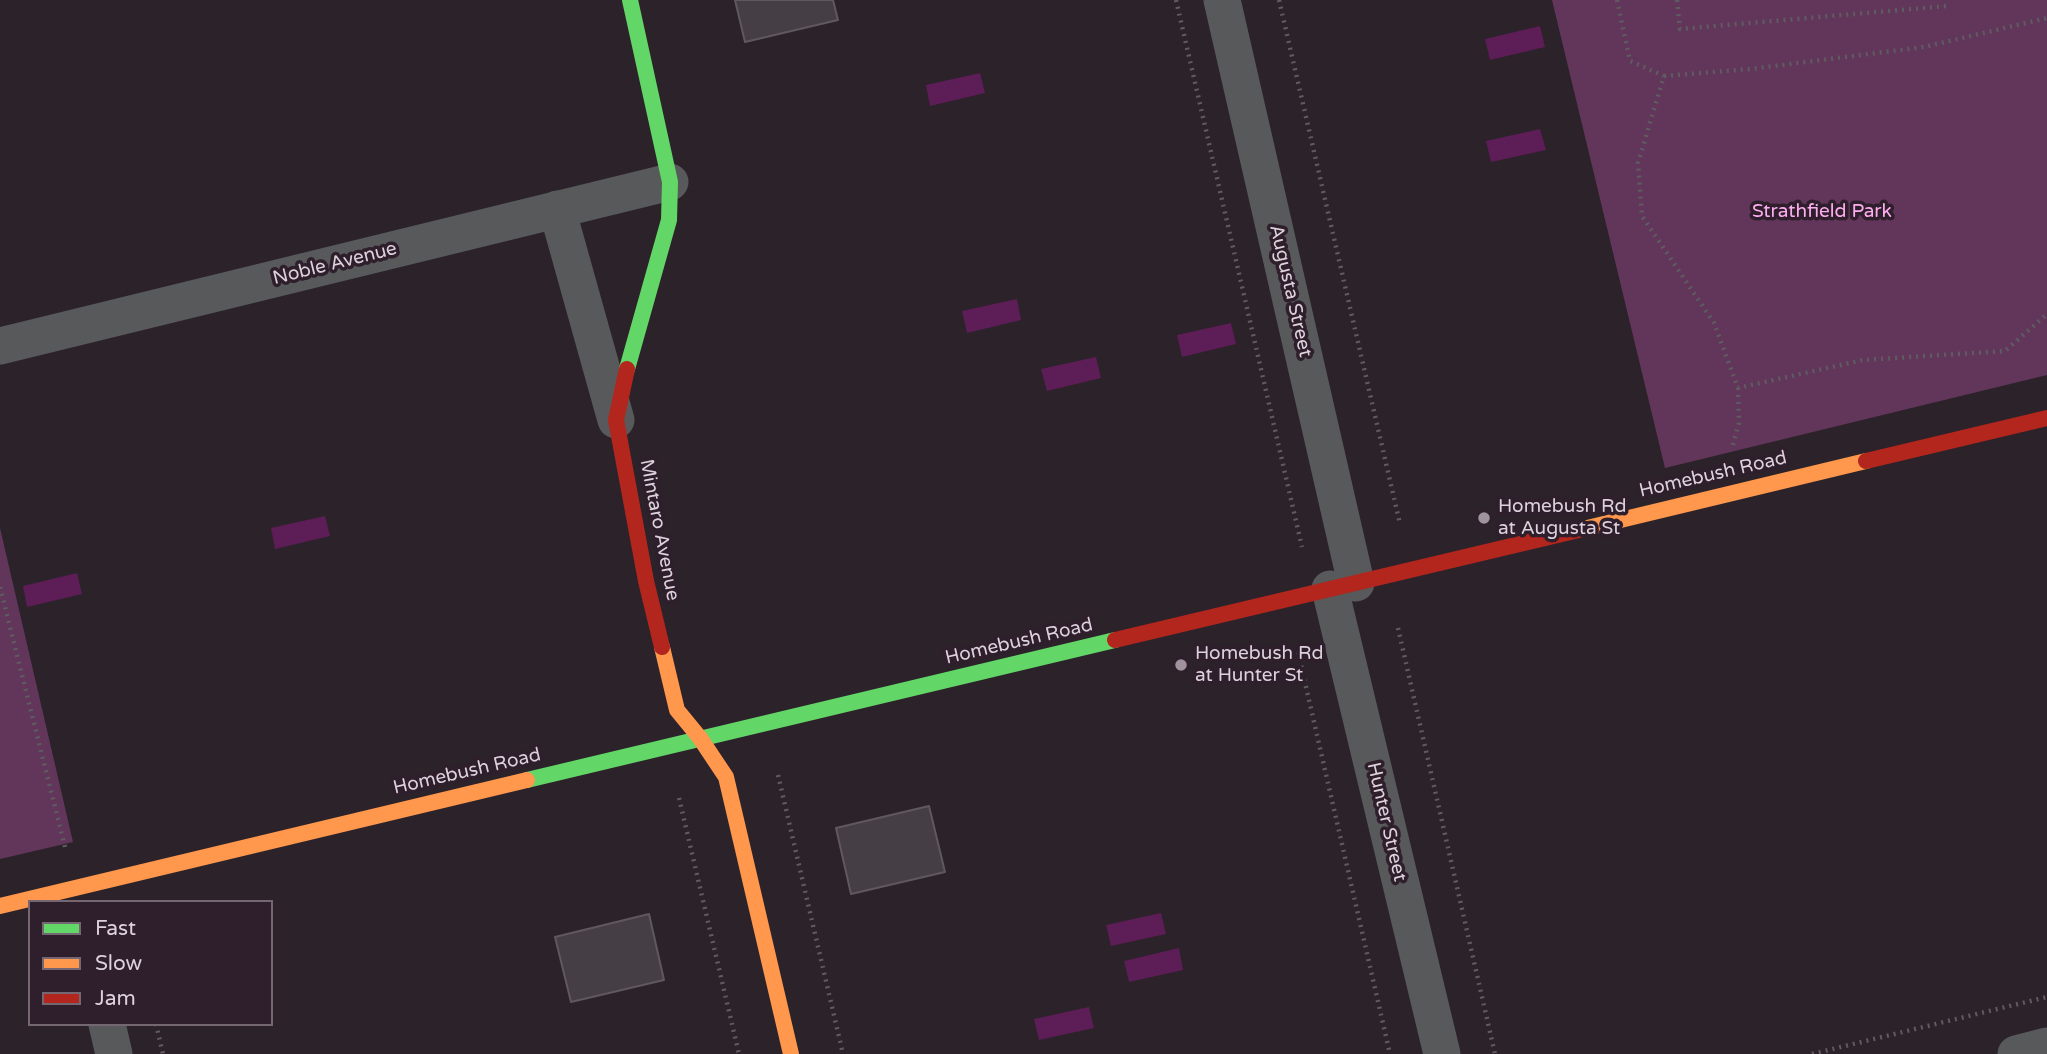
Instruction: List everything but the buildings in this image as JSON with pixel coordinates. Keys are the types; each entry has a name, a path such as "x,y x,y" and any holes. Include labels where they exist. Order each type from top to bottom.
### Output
{"main road":[{"name":"Mintaro Avenue","path":"630,0 670,182 669,220 627,368 616,420 646,581 677,710 726,777 791,1054"},
{"name":"Homebush Road","path":"42,900 77,895 700,738 2047,418"},
{"name":"Homebush Road","path":"0,906 28,902"}],"street":[{"name":"Augusta Street","path":"1222,0 1343,586"},
{"name":"Noble Avenue","path":"0,346 670,182"},
{"path":"557,209 616,420"},
{"name":"Hunter Street","path":"1343,586 1442,1054"},
{"path":"107,1026 114,1054"},
{"path":"2016,1054 2047,1046"}],"path":[{"path":"1176,0 1302,547"},
{"path":"1279,0 1400,524"},
{"path":"1618,0 1630,61 1664,76 1749,69 1924,47 2047,18"},
{"path":"1677,0 1680,29 1947,6"},
{"path":"1664,76 1637,163 1642,216 1714,323 1738,388 1740,423 1732,445"},
{"path":"1738,388 1863,359 2005,351 2047,314"},
{"path":"0,587 77,895"},
{"path":"1398,628 1495,1054"},
{"path":"1298,652 1390,1054"},
{"path":"778,775 843,1054"},
{"path":"679,798 739,1054"},
{"path":"1812,1054 2047,997"},
{"path":"156,1026 163,1054"}],"green space":[{"name":"Strathfield Park","path":"1552,0 2047,0 2047,375 1665,468"},
{"path":"0,528 73,842 0,859"}],"shaded area":[{"path":"1540,26 1545,47 1490,60 1485,39"},
{"path":"980,73 985,93 930,106 926,85"},
{"path":"1540,129 1546,150 1491,162 1486,141"},
{"path":"1017,299 1021,320 967,333 962,311"},
{"path":"1231,323 1236,344 1182,357 1177,335"},
{"path":"1096,357 1101,378 1047,391 1041,369"},
{"path":"325,516 330,536 275,549 271,528"},
{"path":"77,573 82,594 27,607 23,586"},
{"path":"1161,913 1166,934 1111,946 1106,925"},
{"path":"1179,948 1183,970 1129,982 1124,961"},
{"path":"1089,1007 1094,1028 1039,1040 1034,1019"}],"traffic: fast":[{"path":"627,369 669,220 670,182 630,0"},
{"path":"527,780 1115,640"}],"traffic: slow":[{"path":"1583,529 1866,461"},
{"path":"662,647 677,710 726,777 791,1054"},
{"path":"0,906 527,780"}],"traffic: jam":[{"path":"627,369 616,420 646,581 662,647"},
{"path":"1866,461 2047,418"},
{"path":"1115,640 1583,529"}],"place":[{"name":"Homebush Rd at Augusta St","path":"1484,518"},
{"name":"Homebush Rd at Hunter St","path":"1181,665"}]}
